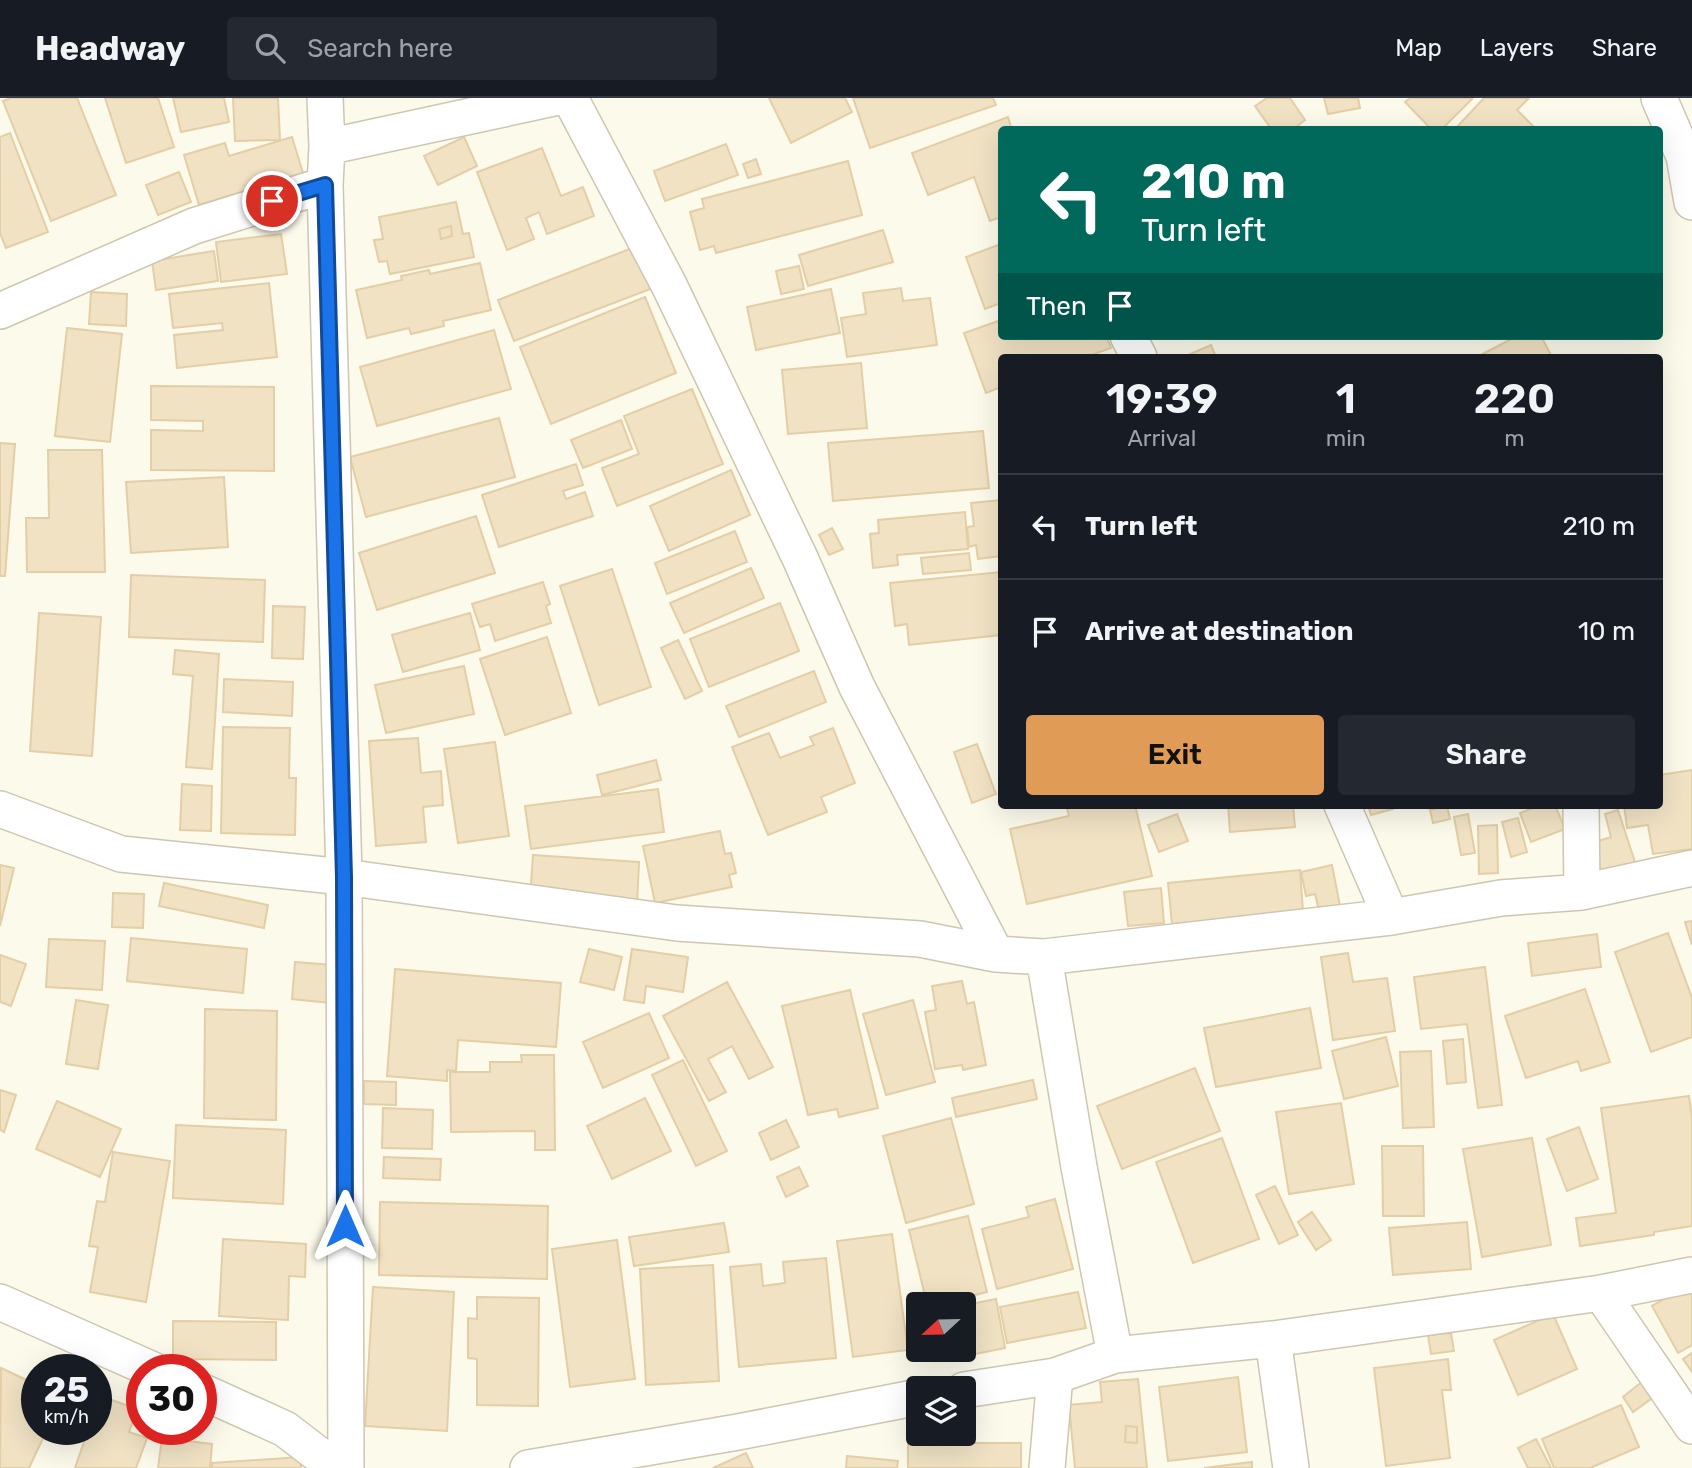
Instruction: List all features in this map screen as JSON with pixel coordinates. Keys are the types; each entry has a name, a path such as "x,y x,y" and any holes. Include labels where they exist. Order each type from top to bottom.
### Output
{"street":[{"path":"325,98 325,185 344,877 346,1468"},
{"path":"327,147 554,98"},
{"path":"570,98 669,285 800,558 857,687 996,954"},
{"path":"1658,98 1684,156 1692,202"},
{"path":"0,311 194,226 325,185"},
{"path":"0,809 121,854 344,877 677,923 920,939 996,954 1044,957 1391,916 1501,898 1581,892 1692,868"},
{"path":"1344,809 1391,916"},
{"path":"1581,809 1581,892"},
{"path":"1044,957 1079,1167 1115,1355"},
{"path":"976,1388 1055,1376 1115,1355 1273,1339 1601,1293 1692,1275"},
{"path":"1601,1293 1692,1426"},
{"path":"0,1302 126,1358"},
{"path":"1273,1339 1291,1468"},
{"path":"1047,1468 1055,1376"},
{"path":"217,1398 285,1429 336,1468"},
{"path":"528,1468 906,1400"}],"building":[{"path":"11,98 77,98 116,195 51,221 3,101"},
{"path":"105,98 158,98 174,147 126,163"},
{"path":"173,98 224,98 229,122 181,132"},
{"path":"233,98 278,98 280,140 235,141"},
{"path":"769,98 845,98 852,112 791,143"},
{"path":"853,98 993,98 996,105 870,148"},
{"path":"1267,98 1290,98 1305,120 1297,126 1269,126 1255,106"},
{"path":"1324,98 1358,98 1360,108 1328,114"},
{"path":"1410,98 1473,98 1445,126 1428,126 1405,102"},
{"path":"1484,98 1529,98 1517,110 1533,126 1458,126"},
{"path":"1008,117 1011,126 998,126 998,218 990,221 974,177 928,195 912,153"},
{"path":"10,133 48,232 6,248 0,233 0,137"},
{"path":"292,137 303,173 199,205 184,155 225,143 229,156"},
{"path":"464,137 477,166 438,185 424,156"},
{"path":"726,144 738,175 665,201 654,171"},
{"path":"542,148 561,196 583,187 594,216 547,234 539,212 526,218 534,239 507,250 477,172"},
{"path":"756,159 761,174 748,178 743,164"},
{"path":"848,161 862,215 716,253 714,246 700,250 690,212 704,208 702,199"},
{"path":"179,172 191,202 158,215 146,185"},
{"path":"456,202 463,234 469,233 474,257 390,274 387,261 379,262 374,240 383,239 379,217","holes":["451,226 452,236 441,239 439,229"]},
{"path":"451,226 452,236 441,239 439,229"},
{"path":"883,230 893,262 808,286 799,255"},
{"path":"281,234 287,274 221,282 216,242"},
{"path":"645,243 661,285 514,341 498,300"},
{"path":"998,245 998,304 985,309 966,257"},
{"path":"214,251 218,281 156,290 152,261"},
{"path":"480,263 491,310 443,321 444,326 411,334 409,328 367,338 356,290 402,280 401,276 429,270 430,274"},
{"path":"799,266 804,289 781,294 776,271"},
{"path":"269,283 277,357 177,368 174,335 223,330 222,323 173,328 169,294"},
{"path":"901,288 903,301 930,298 937,345 847,357 841,318 866,314 863,293"},
{"path":"831,289 840,333 756,350 747,307"},
{"path":"91,292 127,294 126,326 89,324"},
{"path":"645,297 676,373 551,424 520,347"},
{"path":"998,321 998,340 1108,340 1111,348 1094,354 998,354 998,388 986,393 964,333"},
{"path":"67,328 122,334 110,442 55,436"},
{"path":"494,330 511,389 377,426 360,367"},
{"path":"1509,340 1543,340 1550,354 1483,354"},
{"path":"1211,345 1215,354 1190,354"},
{"path":"861,363 867,428 788,434 782,370"},
{"path":"151,386 274,387 274,471 151,470 151,430 203,431 203,421 151,420"},
{"path":"692,389 723,464 617,506 602,468 639,454 624,416"},
{"path":"499,418 515,477 366,517 350,457"},
{"path":"621,420 632,449 583,468 571,440"},
{"path":"983,431 989,488 833,501 828,443"},
{"path":"0,443 15,444 5,576 0,576"},
{"path":"48,450 102,450 105,572 27,572 26,518 49,518"},
{"path":"576,464 583,485 563,491 566,499 585,492 593,516 499,547 482,495"},
{"path":"731,470 750,515 669,551 650,506"},
{"path":"224,477 228,547 131,553 126,482"},
{"path":"998,500 998,556 978,559 976,545 969,547 967,527 974,526 971,503"},
{"path":"965,512 968,549 897,555 898,565 873,568 870,534 879,533 878,520"},
{"path":"476,516 495,573 377,610 359,553"},
{"path":"832,528 843,549 829,555 819,535"},
{"path":"735,531 747,562 667,594 655,563"},
{"path":"969,553 971,570 923,574 921,558"},
{"path":"751,568 764,598 684,633 670,603"},
{"path":"612,569 651,687 599,705 560,586"},
{"path":"998,572 998,635 909,645 907,624 895,626 890,583"},
{"path":"131,575 265,580 263,642 129,637"},
{"path":"543,582 550,604 546,606 551,623 495,641 490,624 480,627 472,604"},
{"path":"780,603 799,651 709,687 690,639"},
{"path":"273,606 305,607 303,659 272,658"},
{"path":"39,613 101,617 92,756 30,751"},
{"path":"470,613 480,650 403,672 392,635"},
{"path":"547,637 571,713 505,735 480,659"},
{"path":"678,640 702,691 685,699 661,648"},
{"path":"175,650 219,654 212,769 186,767 193,676 173,674"},
{"path":"464,666 474,714 386,733 375,685"},
{"path":"814,671 826,702 739,737 726,706"},
{"path":"224,679 293,682 292,716 223,712"},
{"path":"223,727 290,728 289,778 296,778 295,835 221,833"},
{"path":"833,728 855,783 821,797 827,812 768,835 732,747 769,733 780,758 814,745 810,737"},
{"path":"418,738 421,773 441,771 443,805 423,807 426,842 376,846 369,741"},
{"path":"495,742 509,836 458,843 444,749"},
{"path":"977,744 996,794 972,803 954,752"},
{"path":"656,760 661,780 602,795 597,775"},
{"path":"1692,770 1692,849 1653,854 1648,825 1627,828 1625,809 1663,809 1663,774"},
{"path":"182,784 212,786 211,831 180,830"},
{"path":"658,789 664,832 531,849 525,806"},
{"path":"1067,809 1136,809 1152,876 1027,904 1010,829 1069,816"},
{"path":"1228,809 1293,809 1295,827 1230,832"},
{"path":"1369,809 1393,809 1371,815"},
{"path":"1448,809 1450,819 1433,823 1430,810"},
{"path":"1530,809 1557,809 1565,829 1531,842 1520,813"},
{"path":"1618,810 1636,865 1602,876 1592,843 1611,837 1605,814"},
{"path":"1177,814 1188,841 1159,852 1148,825"},
{"path":"1468,814 1475,853 1461,855 1454,817"},
{"path":"1518,818 1527,852 1511,857 1502,822"},
{"path":"1497,825 1498,873 1479,874 1478,826"},
{"path":"720,831 725,854 731,853 736,873 729,875 732,887 655,903 643,846"},
{"path":"533,855 639,862 637,905 530,898"},
{"path":"0,865 14,868 0,926"},
{"path":"1332,865 1340,906 1319,910 1315,894 1306,896 1301,872"},
{"path":"1300,870 1303,911 1226,918 1227,923 1203,926 1202,921 1172,924 1168,883"},
{"path":"164,883 268,905 264,928 159,906"},
{"path":"1161,888 1164,923 1128,926 1124,892"},
{"path":"113,893 144,894 143,928 112,927"},
{"path":"1692,921 1692,945 1685,922"},
{"path":"1668,933 1692,998 1692,1037 1651,1052 1615,952"},
{"path":"1597,934 1601,967 1532,976 1528,943"},
{"path":"131,938 247,949 243,993 127,981"},
{"path":"49,939 105,941 102,990 46,987"},
{"path":"589,949 622,957 614,990 580,982"},
{"path":"632,949 688,957 683,992 646,986 644,1003 624,1000"},
{"path":"1348,953 1353,982 1387,978 1395,1031 1333,1040 1321,957"},
{"path":"0,955 26,964 11,1006 0,1002"},
{"path":"295,962 333,965 330,1003 292,999"},
{"path":"1485,967 1502,1105 1478,1108 1467,1024 1421,1029 1414,977"},
{"path":"395,969 561,983 556,1047 458,1040 456,1071 447,1070 447,1081 387,1076"},
{"path":"962,981 967,1004 974,1002 986,1065 963,1070 962,1065 935,1069 925,1012 936,1010 932,986"},
{"path":"727,982 773,1067 749,1079 732,1046 708,1059 726,1092 709,1101 663,1016"},
{"path":"1585,989 1610,1062 1581,1071 1578,1061 1526,1078 1505,1016"},
{"path":"850,990 878,1108 839,1117 837,1109 808,1115 782,1006"},
{"path":"76,1000 108,1005 98,1069 66,1064"},
{"path":"913,1000 935,1082 886,1095 863,1014"},
{"path":"1310,1008 1321,1068 1216,1087 1204,1028"},
{"path":"205,1009 277,1011 276,1120 204,1118"},
{"path":"649,1013 669,1058 603,1088 583,1042"},
{"path":"1386,1037 1398,1086 1344,1099 1332,1051"},
{"path":"1463,1039 1466,1082 1447,1084 1443,1041"},
{"path":"1431,1051 1434,1127 1403,1128 1400,1052"},
{"path":"521,1055 554,1055 555,1150 535,1150 535,1131 451,1132 450,1072 490,1072 490,1062 522,1062"},
{"path":"683,1060 727,1151 696,1166 652,1075"},
{"path":"1195,1068 1220,1131 1122,1169 1097,1106"},
{"path":"1033,1080 1037,1099 956,1117 952,1098"},
{"path":"364,1081 396,1082 396,1105 364,1104"},
{"path":"0,1090 16,1095 4,1132 0,1130"},
{"path":"1689,1096 1692,1118 1692,1226 1654,1232 1654,1235 1580,1246 1576,1218 1616,1213 1601,1108"},
{"path":"645,1098 671,1151 612,1179 587,1126"},
{"path":"57,1101 121,1129 100,1177 36,1149"},
{"path":"1341,1103 1354,1184 1289,1194 1276,1112"},
{"path":"383,1108 433,1110 432,1149 382,1148"},
{"path":"951,1118 974,1204 906,1223 883,1136"},
{"path":"786,1120 799,1147 771,1160 759,1133"},
{"path":"176,1125 286,1130 283,1204 173,1198"},
{"path":"1579,1127 1598,1179 1567,1191 1547,1139"},
{"path":"1222,1138 1259,1239 1193,1263 1156,1162"},
{"path":"1532,1138 1551,1245 1482,1257 1463,1149"},
{"path":"1382,1146 1423,1146 1424,1216 1383,1216"},
{"path":"113,1152 170,1161 146,1302 90,1292 98,1247 89,1246 97,1201 105,1202"},
{"path":"384,1157 441,1159 440,1180 383,1178"},
{"path":"799,1167 808,1186 786,1197 777,1177"},
{"path":"1275,1186 1298,1235 1279,1244 1256,1195"},
{"path":"1055,1199 1073,1269 997,1289 982,1229 1029,1217 1026,1207"},
{"path":"380,1202 548,1206 547,1279 379,1275"},
{"path":"1312,1212 1331,1240 1316,1250 1298,1222"},
{"path":"968,1216 987,1292 976,1295 976,1292 924,1292 909,1230"},
{"path":"1467,1222 1471,1269 1393,1275 1389,1228"},
{"path":"724,1223 729,1252 634,1266 629,1237"},
{"path":"892,1234 906,1350 853,1357 837,1241"},
{"path":"223,1239 306,1244 305,1277 289,1276 288,1320 219,1316"},
{"path":"617,1240 635,1379 570,1387 552,1249"},
{"path":"826,1258 836,1358 739,1367 730,1267 761,1264 763,1286 785,1283 783,1262"},
{"path":"713,1265 719,1381 646,1385 640,1269"},
{"path":"1692,1283 1692,1345 1678,1353 1652,1306"},
{"path":"373,1287 454,1292 447,1431 365,1426"},
{"path":"1078,1292 1086,1328 1007,1343 1000,1307"},
{"path":"477,1297 539,1298 538,1406 477,1405 477,1359 468,1358 468,1318 477,1319"},
{"path":"996,1299 1005,1348 976,1354 976,1303"},
{"path":"1553,1314 1577,1369 1518,1395 1494,1340"},
{"path":"173,1321 276,1322 276,1360 217,1359 217,1354 173,1354"},
{"path":"1451,1333 1454,1351 1431,1354 1428,1335"},
{"path":"1692,1353 1692,1372 1683,1359"},
{"path":"1448,1359 1451,1390 1442,1390 1450,1458 1386,1466 1374,1368"},
{"path":"1,1368 21,1377 21,1445 40,1445 29,1468 0,1468"},
{"path":"1238,1377 1247,1452 1168,1461 1159,1387"},
{"path":"1138,1379 1147,1468 1075,1468 1069,1405 1102,1402 1100,1382","holes":["1126,1426 1137,1427 1137,1443 1125,1442"]},
{"path":"1643,1381 1655,1396 1633,1412 1623,1397"},
{"path":"112,1400 126,1405 126,1445 144,1445 136,1468 75,1468 83,1445 112,1445"},
{"path":"1621,1405 1639,1447 1590,1468 1554,1468 1542,1439"},
{"path":"1126,1426 1137,1427 1137,1443 1125,1442"},
{"path":"1536,1439 1551,1468 1528,1468 1518,1448"},
{"path":"1021,1443 1021,1468 908,1468 908,1446"},
{"path":"161,1445 212,1445 210,1468 158,1468"},
{"path":"746,1453 753,1468 713,1468"},
{"path":"847,1456 898,1461 897,1468 846,1468"},
{"path":"300,1457 301,1468 212,1468 212,1463"},
{"path":"1252,1462 1252,1468 1204,1468"}],"route":[{"path":"272,201 325,185 344,877 345,1226"}]}
